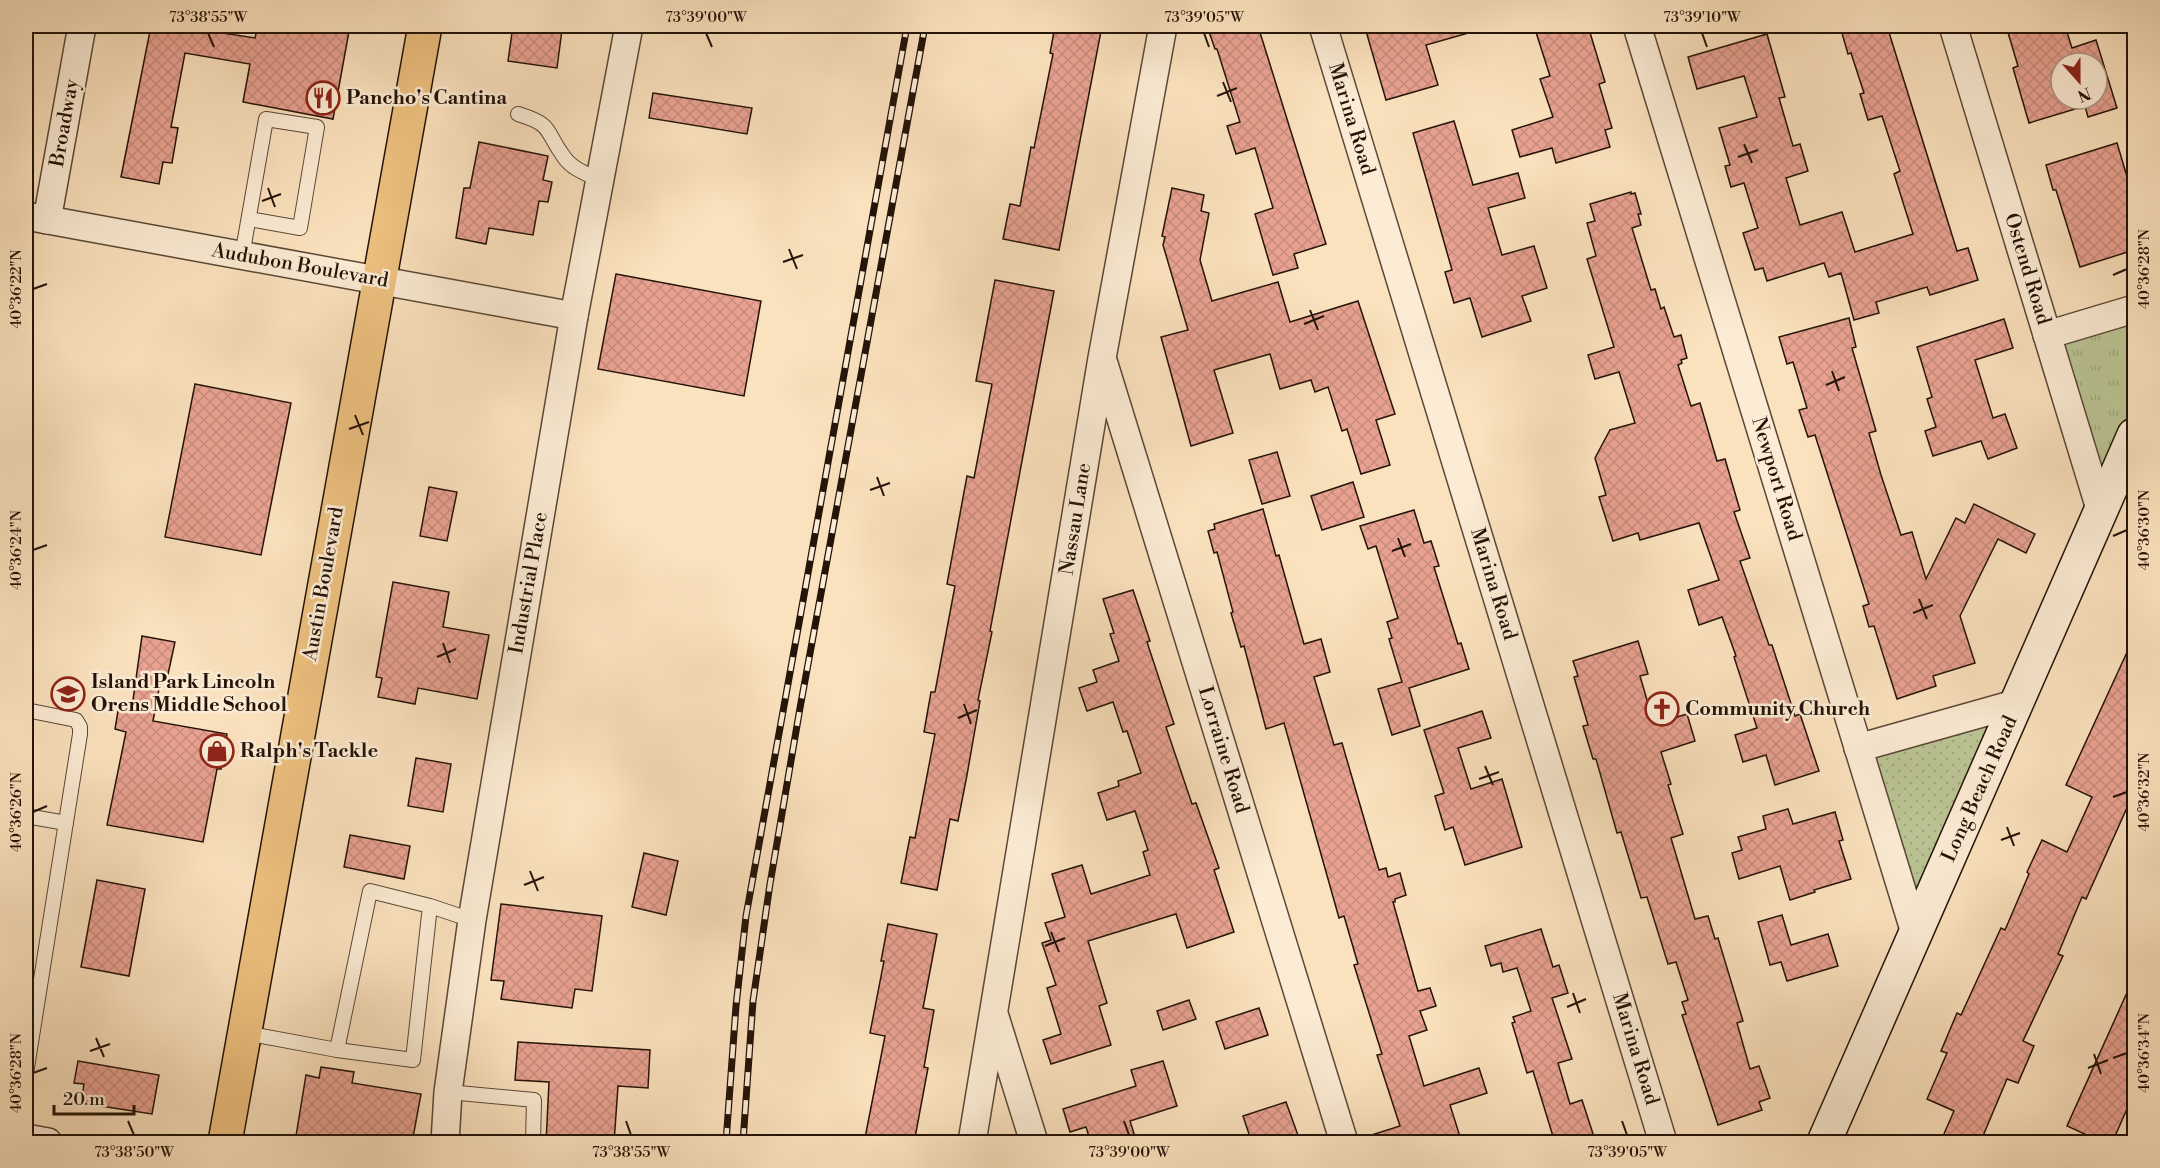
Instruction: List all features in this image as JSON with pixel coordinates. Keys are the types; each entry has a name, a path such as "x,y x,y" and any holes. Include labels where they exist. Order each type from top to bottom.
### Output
{"main road":[{"name":"Austin Boulevard","path":"225,1143 378,280 426,26"},
{"name":"Long Beach Road","path":"1825,1142 2134,435"}],"street":[{"name":"Broadway","path":"36,218 82,26"},
{"name":"Industrial Place","path":"445,1143 448,1092 472,920 574,316 629,26"},
{"name":"Nassau Lane","path":"972,1143 1102,358 1163,26"},
{"name":"Marina Road","path":"1323,26 1663,1143"},
{"name":"Newport Road","path":"1637,26 1915,933"},
{"name":"Ostend Road","path":"1953,26 2101,512"},
{"name":"Audubon Boulevard","path":"36,218 574,316"},
{"path":"2047,335 2134,309"},
{"name":"Lorraine Road","path":"1102,358 1344,1143"},
{"path":"1858,748 2018,703"},
{"path":"994,1013 1034,1143"},
{"path":"26,1138 48,1143"},
{"path":"1816,1143 1825,1142"}],"lane":[{"path":"518,114 545,124 565,159 579,170 600,180"},
{"path":"242,255 266,119 317,127 300,228 249,219"},
{"path":"26,710 76,720 81,734 26,1074"},
{"path":"26,816 66,823"},
{"path":"337,1050 370,891 430,906 472,920"},
{"path":"245,1033 337,1050 413,1060 430,906"},
{"path":"448,1092 534,1100 533,1143"}],"green space":[{"path":"2134,313 2134,422 2101,499 2052,337"},
{"path":"2008,712 1916,919 1864,751"}],"building":[{"path":"151,26 197,26 196,29 255,38 258,26 350,26 333,119 243,102 250,64 185,53 171,127 178,128 172,163 163,162 159,184 121,177"},
{"path":"513,26 562,30 557,68 508,61"},
{"path":"1055,26 1102,26 1059,250 1003,239 1010,204 1020,206 1053,54 1050,53"},
{"path":"1207,26 1258,26 1326,244 1294,254 1298,268 1273,275 1255,214 1273,208 1255,148 1236,154 1227,126 1240,122 1217,49 1215,49"},
{"path":"1385,26 1471,26 1472,32 1426,45 1438,85 1386,100 1366,31"},
{"path":"1534,26 1588,26 1605,82 1599,84 1612,128 1605,130 1610,147 1556,163 1552,148 1520,157 1512,130 1553,117 1540,79 1550,76"},
{"path":"1840,26 1887,26 1957,251 1968,248 1978,280 1930,295 1927,287 1876,302 1879,313 1854,320 1841,273 1829,277 1824,263 1767,281 1763,268 1755,270 1743,233 1758,228 1744,183 1731,187 1725,166 1730,165 1719,128 1757,117 1744,76 1697,89 1688,57 1767,34 1785,97 1779,98 1793,146 1800,144 1808,171 1786,178 1800,225 1842,212 1855,252 1913,234 1894,174 1900,171 1882,116 1868,120 1860,94 1864,93 1851,53 1848,54"},
{"path":"2006,26 2065,26 2072,48 2096,40 2099,51 2049,51 2049,111 2069,111 2029,123 2013,68 2018,66"},
{"path":"2109,82 2117,108 2109,110"},
{"path":"653,93 752,108 747,134 649,118"},
{"path":"2086,111 2107,111 2088,117"},
{"path":"1454,121 1473,185 1518,173 1525,198 1488,208 1502,255 1534,246 1547,288 1522,296 1531,321 1482,337 1470,298 1454,303 1445,272 1452,270 1413,133"},
{"path":"479,142 548,156 543,180 552,182 548,202 539,201 533,235 489,228 486,244 456,238 464,188 470,188"},
{"path":"2117,143 2128,180 2134,178 2134,250 2080,267 2046,165"},
{"path":"1172,188 1204,195 1201,211 1209,213 1200,260 1212,301 1278,282 1290,322 1358,301 1395,414 1376,420 1390,465 1361,474 1347,429 1342,431 1328,387 1315,392 1311,380 1280,389 1270,354 1214,370 1233,433 1191,446 1161,337 1188,330 1163,245 1165,237 1162,236"},
{"path":"1631,192 1631,194 1635,193 1641,214 1638,214 1641,225 1632,228 1651,290 1655,289 1661,309 1664,307 1674,337 1681,335 1687,358 1681,360 1682,363 1678,365 1691,406 1700,403 1717,461 1725,459 1740,510 1734,512 1750,558 1740,561 1769,645 1772,645 1795,716 1800,714 1819,771 1775,785 1766,755 1743,762 1735,735 1757,728 1722,617 1699,625 1688,590 1719,580 1699,523 1640,540 1638,533 1613,541 1599,497 1606,495 1595,458 1610,430 1635,423 1619,372 1595,379 1588,355 1614,347 1587,259 1596,256 1587,223 1595,221 1590,204"},
{"path":"616,274 761,301 744,396 598,369"},
{"path":"995,280 1054,291 990,631 992,632 978,700 980,701 967,775 958,821 950,819 937,890 901,883 910,837 915,838 935,734 924,732 931,692 935,692 955,586 947,584 967,476 974,478 992,384 976,381"},
{"path":"1849,318 1856,347 1852,348 1876,431 1869,433 1881,475 1901,535 1912,532 1926,579 1956,518 1965,523 1974,504 2035,534 2026,553 1998,539 1960,616 1975,663 1933,676 1936,686 1897,699 1874,626 1869,627 1863,606 1869,604 1815,435 1808,437 1799,410 1807,408 1793,362 1787,364 1779,337"},
{"path":"2004,319 2013,348 1975,360 1993,418 2005,414 2017,448 1988,459 1981,441 1933,456 1925,431 1936,427 1927,399 1932,397 1917,347"},
{"path":"195,384 291,403 261,555 165,537"},
{"path":"1277,452 1290,496 1262,504 1249,460"},
{"path":"1353,482 1364,517 1322,530 1311,496"},
{"path":"429,487 457,492 447,541 420,536"},
{"path":"1263,509 1276,556 1279,555 1304,644 1321,639 1330,672 1314,677 1334,745 1342,743 1379,870 1386,868 1388,877 1400,873 1406,895 1393,902 1418,991 1430,988 1436,1006 1420,1011 1427,1030 1409,1036 1424,1086 1479,1068 1487,1093 1450,1105 1462,1143 1363,1143 1362,1138 1400,1126 1377,1055 1382,1054 1354,965 1358,964 1344,916 1339,918 1284,723 1266,729 1244,646 1241,647 1231,613 1233,612 1217,552 1214,553 1208,531 1215,529 1214,524"},
{"path":"1414,510 1424,543 1431,541 1439,566 1434,567 1458,644 1461,643 1469,669 1409,688 1420,726 1392,735 1378,689 1402,682 1389,639 1392,638 1387,622 1398,618 1376,546 1368,549 1360,526"},
{"path":"393,582 449,592 443,627 489,635 477,699 418,688 415,704 378,697 382,678 376,677"},
{"path":"1133,590 1150,641 1147,642 1174,724 1166,727 1192,804 1196,803 1219,868 1214,870 1234,932 1187,948 1176,914 1088,941 1107,1003 1099,1006 1111,1045 1051,1064 1043,1040 1061,1034 1047,988 1056,985 1042,943 1051,940 1045,923 1065,917 1052,874 1082,865 1091,894 1150,875 1143,852 1148,850 1135,811 1107,820 1098,793 1119,786 1118,781 1141,773 1127,731 1123,732 1113,702 1087,711 1079,688 1097,682 1093,670 1119,661 1110,634 1114,633 1103,599"},
{"path":"142,636 175,642 167,679 161,678 153,721 227,734 221,769 217,769 203,842 107,825 126,732 115,729 119,705 132,707"},
{"path":"2134,637 2134,792 2086,899 2082,897 2058,954 2063,956 2023,1041 2034,1046 2018,1083 2007,1079 1980,1143 1940,1143 1954,1111 1927,1099 1947,1053 1941,1051 1957,1013 1961,1015 2001,928 2005,930 2042,840 2067,852 2092,797 2066,785"},
{"path":"1638,641 1648,674 1640,676 1654,724 1687,714 1695,741 1661,752 1683,834 1671,838 1695,919 1708,916 1715,939 1718,938 1743,1021 1737,1023 1750,1069 1759,1066 1770,1098 1759,1102 1762,1110 1718,1125 1682,1015 1686,1014 1682,1002 1688,1000 1676,962 1668,964 1647,897 1641,898 1621,832 1617,833 1596,759 1593,759 1583,726 1588,725 1574,677 1578,676 1573,661"},
{"path":"1482,711 1491,738 1458,748 1471,789 1502,779 1522,847 1465,865 1453,827 1445,830 1435,796 1444,793 1424,730"},
{"path":"416,758 451,764 443,812 408,806"},
{"path":"1788,809 1793,824 1835,812 1843,840 1839,841 1851,879 1790,900 1780,866 1739,879 1732,853 1742,850 1738,837 1766,829 1763,816"},
{"path":"350,835 410,846 404,879 344,867"},
{"path":"644,853 678,861 666,915 632,907"},
{"path":"97,880 145,889 129,976 81,967"},
{"path":"501,904 602,916 592,991 575,989 572,1008 501,999 504,981 491,980"},
{"path":"1782,915 1791,945 1828,934 1838,966 1787,981 1781,962 1770,965 1758,922"},
{"path":"888,924 937,934 923,1008 934,1010 924,1067 928,1068 914,1143 864,1143 885,1036 870,1033 884,961 881,961"},
{"path":"1541,929 1553,967 1559,965 1568,993 1552,998 1572,1059 1558,1063 1570,1104 1582,1100 1596,1143 1555,1143 1533,1071 1527,1073 1512,1023 1515,1022 1513,1017 1531,1011 1517,968 1503,972 1501,963 1491,966 1485,946"},
{"path":"2134,977 2134,1093 2112,1143 2104,1143 2067,1126"},
{"path":"1189,1000 1196,1019 1163,1030 1157,1011"},
{"path":"1259,1008 1268,1035 1225,1049 1216,1022"},
{"path":"518,1042 650,1050 648,1088 618,1086 614,1143 546,1143 549,1082 515,1080"},
{"path":"78,1061 159,1075 152,1114 81,1103 84,1084 74,1083"},
{"path":"1163,1061 1177,1106 1130,1121 1137,1143 1091,1143 1086,1127 1070,1132 1063,1109 1136,1086 1131,1070"},
{"path":"321,1067 354,1072 352,1083 421,1094 412,1143 306,1143 306,1138 296,1136 306,1075 319,1078"},
{"path":"1286,1102 1299,1138 1285,1143 1252,1143 1243,1116"}],"railway":[{"path":"726,1142 736,1006 746,916 907,26"},
{"path":"743,1142 753,1001 770,884 925,26"}],"place":[{"name":"Pancho's Cantina","path":"323,98"},
{"name":"Island Park Lincoln Orens Middle School","path":"68,694"},
{"name":"Community Church","path":"1662,709"},
{"name":"Ralph's Tackle","path":"217,751"}]}
